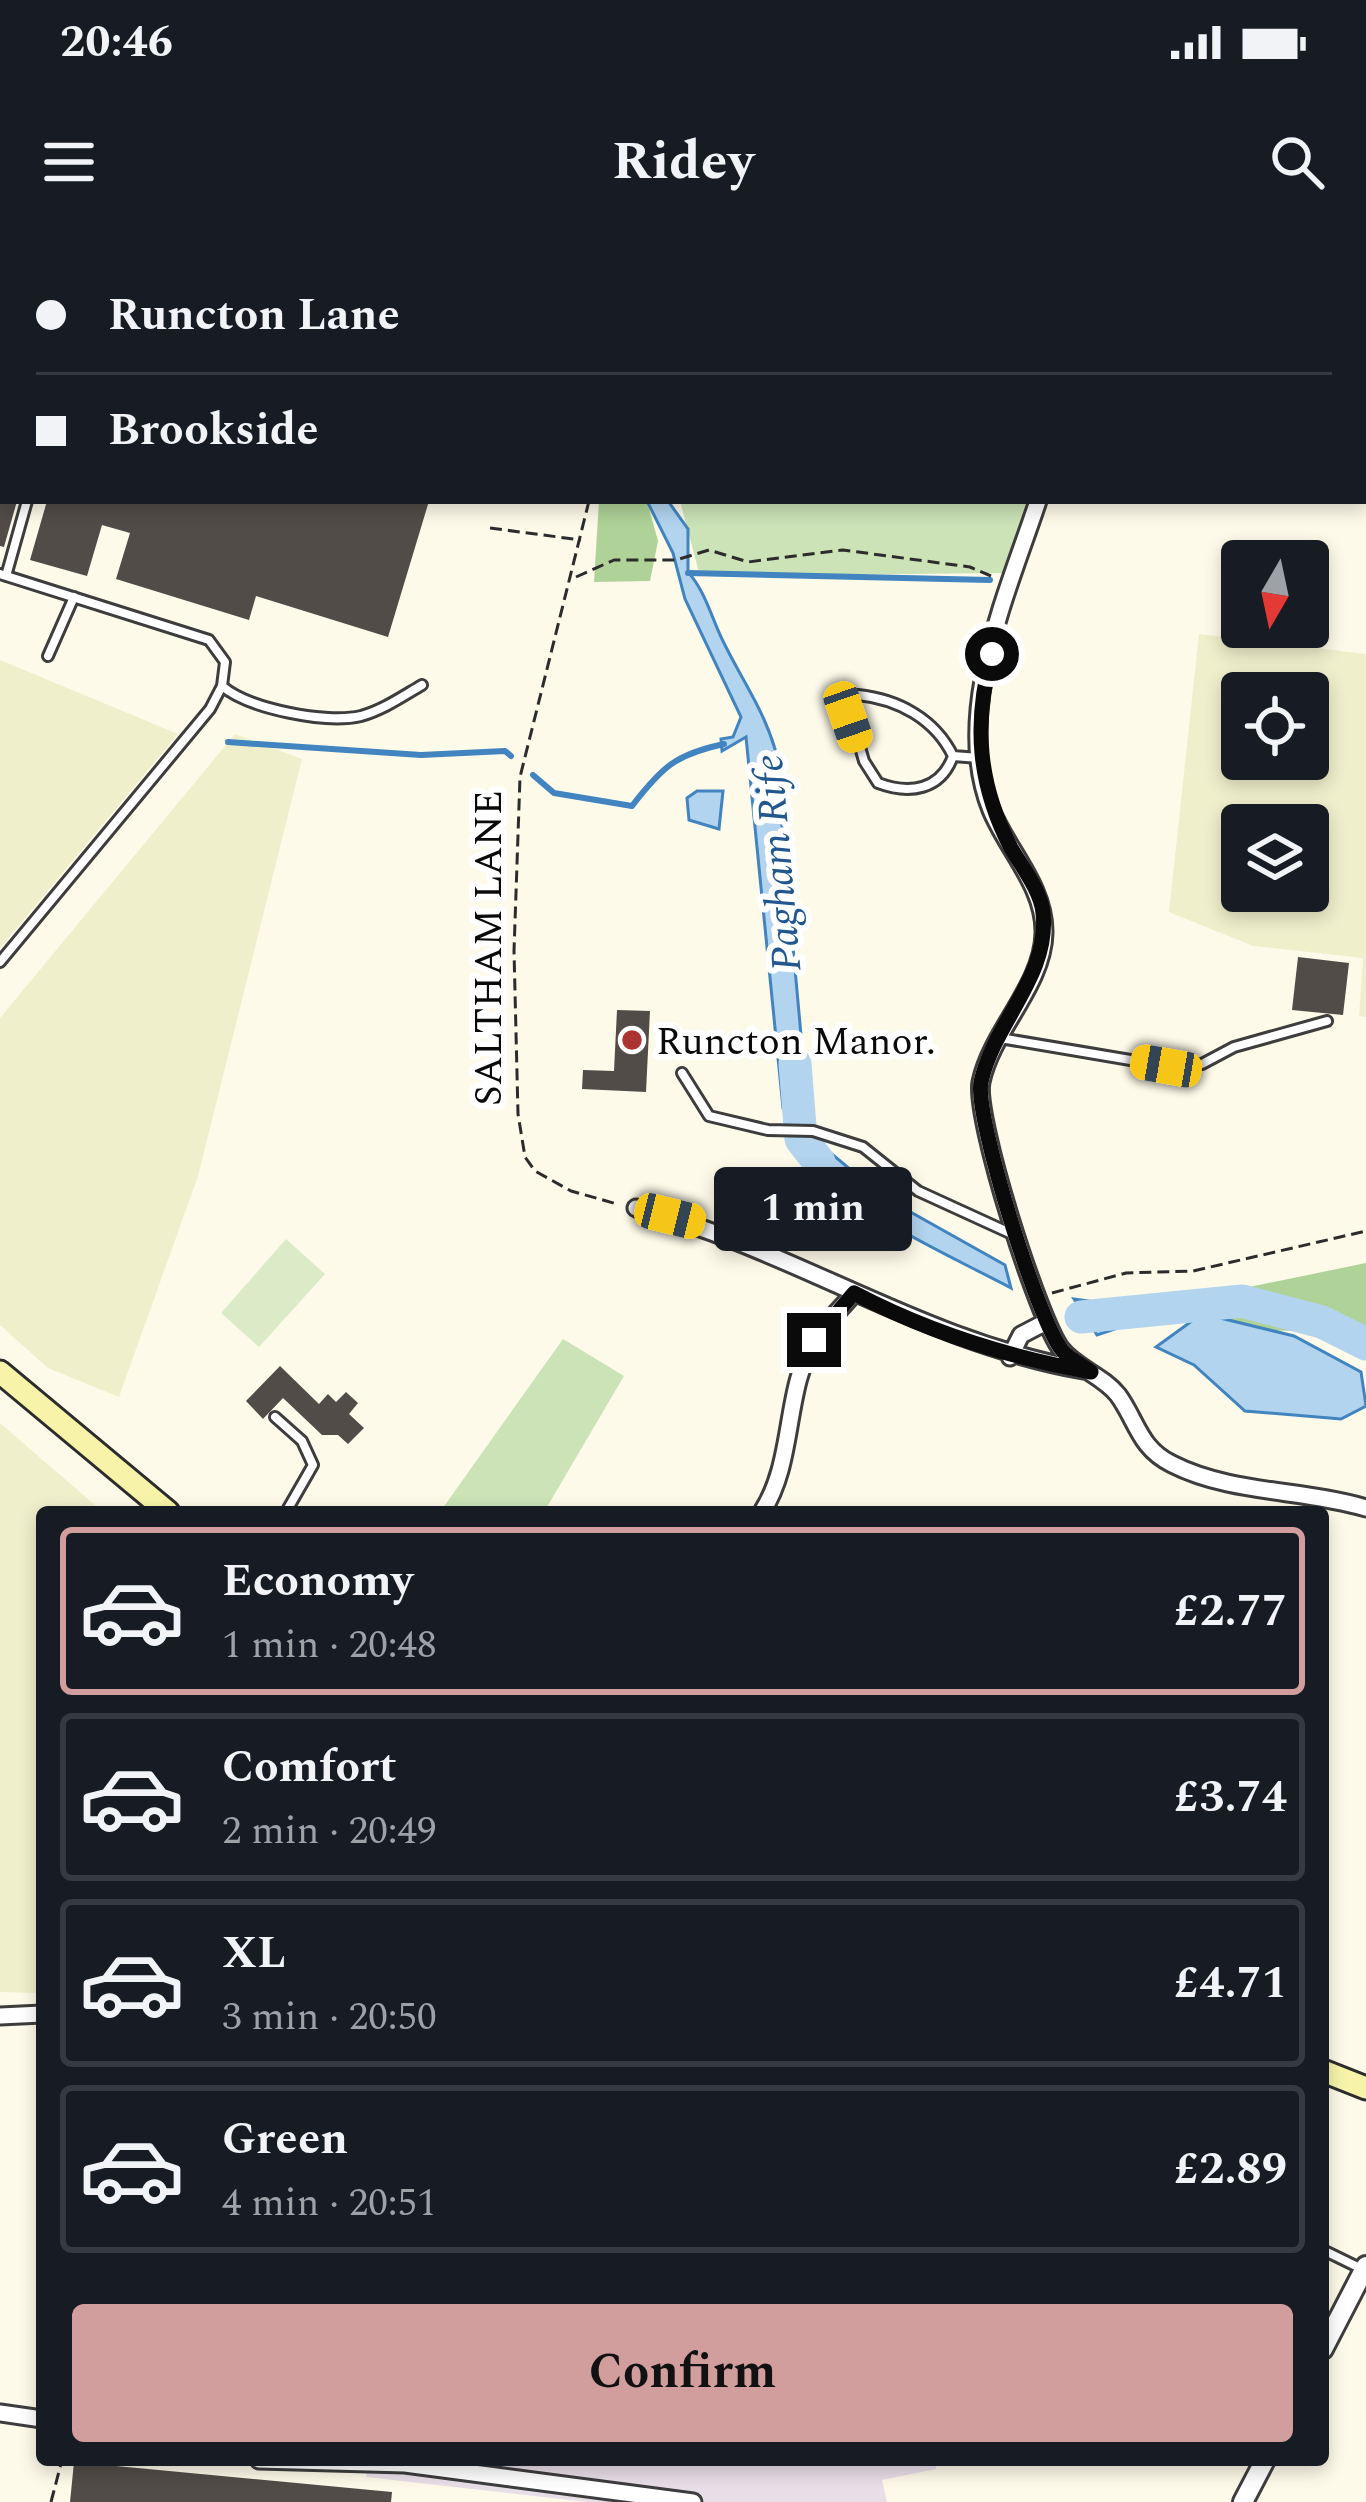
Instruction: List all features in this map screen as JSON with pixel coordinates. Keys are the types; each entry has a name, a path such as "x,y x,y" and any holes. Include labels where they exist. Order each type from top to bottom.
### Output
{"main road":[{"path":"0,1372 161,1506"},
{"path":"1329,2073 1366,2088"}],"street":[{"path":"1037,504 982,691 981,758 990,807 1043,906 1044,938 1035,971 981,1082 987,1148 1046,1322 1063,1351 1118,1396 1129,1423 1149,1450 1168,1463 1211,1478 1366,1508"},
{"path":"636,1208 776,1253 902,1318 1010,1357 1091,1372"},
{"path":"766,1506 784,1466 792,1408 814,1340 854,1293"},
{"path":"1010,1357 1021,1335 1046,1322"},
{"path":"0,2016 36,2014"},
{"path":"1329,2337 1365,2268"},
{"path":"0,2417 33,2418"},
{"path":"420,2466 693,2502"},
{"path":"1243,2502 1262,2466"}],"lane":[{"path":"0,962 210,710 222,686 225,662 209,640 3,575 27,504"},
{"path":"48,656 74,597"},
{"path":"222,686 249,705 349,718 380,710 422,686"},
{"path":"858,695 908,710 930,722 952,756 947,774 933,784 908,790 878,783 863,761 848,706 858,695"},
{"path":"952,756 981,758"},
{"path":"999,1038 1166,1066 1202,1064 1234,1047 1327,1021"},
{"path":"682,1073 709,1116 768,1130 813,1131 851,1143 918,1191 1019,1237"},
{"path":"275,1417 302,1441 313,1465 289,1506"},
{"path":"1329,2253 1365,2268"}],"path":[{"path":"574,577 589,504"},
{"path":"490,528 583,540"},
{"path":"574,577 638,556 676,560 709,550 748,562 843,550 970,567 1012,581"},
{"name":"SALTHAM LANE","path":"574,577 520,777 514,951 518,1114 525,1157 535,1171 571,1191 636,1208"},
{"path":"1038,1294 1072,1292 1126,1273 1193,1271 1366,1231"},
{"path":"51,2502 60,2466"}],"shaded area":[{"path":"367,2466 936,2466 882,2480 887,2502 588,2502 366,2477"}],"green space":[{"path":"599,504 648,504 658,541 650,581 594,582"},
{"path":"681,504 1026,504 1003,573 700,576"},
{"path":"1199,634 1221,637 1221,648 1316,648 1366,654 1366,1017 1359,1016 1363,958 1253,946 1169,912"},
{"path":"0,660 178,734 0,948"},
{"path":"235,734 302,759 198,1176 119,1397 48,1368 0,1325 0,1018"},
{"path":"286,1239 325,1274 259,1347 221,1313"},
{"path":"1366,1263 1366,1359 1313,1331 1211,1330 1201,1297"},
{"path":"563,1339 624,1376 548,1506 444,1506"},
{"path":"0,1423 96,1506 36,1506 36,1993 0,1992"}],"water":[{"path":"648,504 670,504 688,529 688,572 775,749 808,1112 783,1108 746,737 722,751 721,739 733,737 741,717 685,599 673,553"},
{"path":"697,791 723,791 719,829 689,820 687,798"},
{"path":"792,1137 820,1144 882,1196 1005,1265 1011,1288 858,1204 808,1161"},
{"path":"1074,1299 1124,1306 1127,1325 1097,1335"},
{"path":"1216,1317 1294,1336 1361,1372 1366,1406 1341,1419 1245,1411 1194,1365 1156,1347 1196,1318"}],"building":[{"path":"0,504 16,504 4,547 0,546"},
{"path":"46,504 428,504 388,637 256,596 249,620 116,579 130,533 102,525 87,576 30,560"},
{"path":"1298,957 1349,963 1343,1015 1292,1010"},
{"name":"Runcton Manor.","path":"617,1010 650,1011 646,1092 582,1089 583,1070 614,1071"},
{"path":"280,1366 319,1404 328,1394 336,1402 346,1392 358,1403 349,1414 364,1428 348,1444 338,1435 322,1435 283,1398 263,1419 246,1401"},
{"path":"74,2466 392,2492 391,2502 70,2502"}],"waterway":[{"path":"688,573 990,580"},
{"path":"228,742 421,755 505,751 511,756"},
{"path":"533,775 554,793 632,806 671,764 724,744"},
{"name":"Pagham Rife","path":"795,1064 801,1139 819,1162"},
{"name":"Pagham Rife","path":"1081,1317 1242,1301 1322,1322 1366,1344"}],"place":[{"name":"Runcton Manor.","path":"632,1040"}],"route":[{"path":"814,1340 854,1293 902,1318 1010,1357 1091,1372 1063,1351 1046,1322 987,1148 980,1107 981,1082 1004,1024 1035,971 1044,938 1043,906 990,807 979,748 982,691 992,654"}]}
